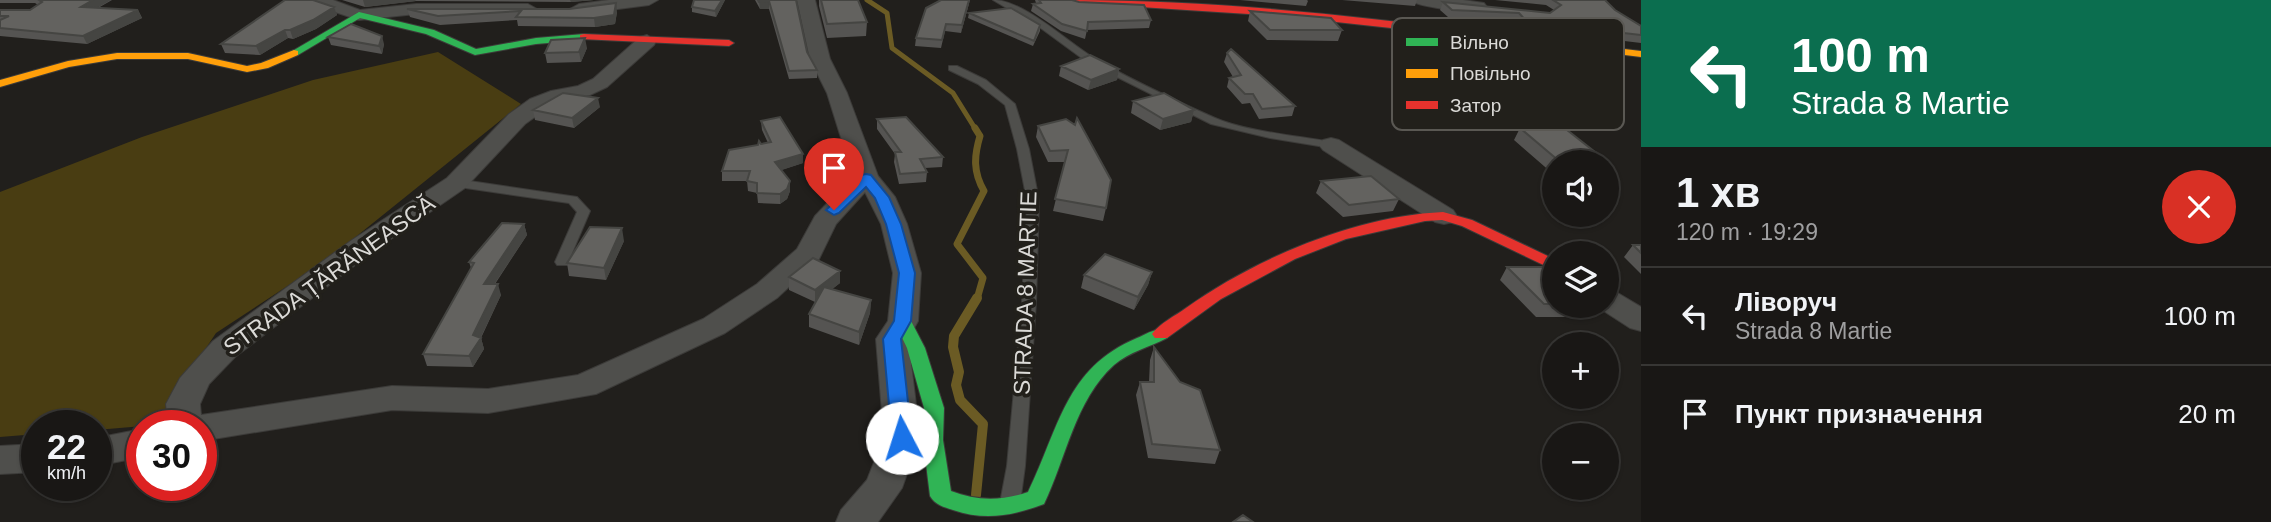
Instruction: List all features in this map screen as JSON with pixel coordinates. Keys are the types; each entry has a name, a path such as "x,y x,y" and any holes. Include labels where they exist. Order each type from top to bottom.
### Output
{"main road":[{"path":"1078,0 1173,4 1392,23"},
{"path":"0,84 48,68 117,57 188,56 228,67 258,68 340,29 359,15 430,32 475,52 536,41 585,37 729,43"},
{"path":"903,321 916,348 934,408 933,440 941,496 957,504 986,511 1009,510 1036,498 1081,397 1102,366 1129,348 1167,330 1231,285 1282,259 1334,237 1383,225 1444,216 1542,259"}],"street":[{"path":"317,0 359,15 416,9 599,8 649,0"},
{"path":"806,0 810,26 821,58 837,93 866,178 882,197 894,224 907,273 903,321 892,339 902,438 883,488 855,522"},
{"path":"1419,0 1493,9"},
{"path":"456,183 517,119 548,100 583,91 600,83 647,41"},
{"path":"1331,145 1444,216"},
{"path":"217,425 391,398 488,401 584,386 713,326 767,292 808,253 824,222 843,199 866,178"},
{"name":"STRADA ȚĂRĂNEASCĂ","path":"184,410 183,404 196,378 224,349 362,246 456,183"},
{"path":"1619,307 1641,321"},
{"path":"0,460 21,459"}],"lane":[{"path":"997,0 1045,27 1090,60 1215,122 1331,145"},
{"name":"STRADA 8 MARTIE","path":"953,68 982,82 1010,104 1023,149 1033,201 1016,466 1009,510"},
{"name":"STRADA ȚĂRĂNEASCĂ","path":"456,183 573,200 584,211 562,262"}],"shaded area":[{"path":"438,52 521,104 327,260 216,333 165,410 126,410 126,427 112,429 112,410 21,410 21,435 0,437 0,192 142,137 313,80"}],"building":[{"path":"39,0 93,0 81,7 138,10 83,36 0,28 0,20 9,16 0,16 0,10 30,10 42,2"},
{"path":"285,0 313,0 334,7 313,20 285,30 256,46 221,44"},
{"path":"694,0 722,0 715,11 692,7"},
{"path":"758,0 796,0 807,52 817,70 789,71 769,1"},
{"path":"821,0 858,0 867,22 827,24"},
{"path":"941,0 969,0 962,25 946,24 942,40 916,38 926,8"},
{"path":"1039,0 1144,5 1151,20 1088,22 1087,31 1062,24 1033,4 1041,3"},
{"path":"1553,0 1605,0 1615,10 1641,26 1641,35 1624,33 1624,18 1523,18 1519,13 1452,10 1443,2 1550,13 1561,5"},
{"path":"616,3 614,15 594,18 516,17 521,11 438,16 407,9 569,9"},
{"path":"1011,8 1040,25 1034,41 969,13"},
{"path":"1250,11 1331,18 1342,30 1270,30"},
{"path":"351,24 382,36 379,46 328,37"},
{"path":"585,38 579,52 545,53 551,40"},
{"path":"1231,49 1295,106 1262,109 1253,94 1245,94 1229,78 1241,75 1227,53"},
{"path":"1090,55 1119,69 1091,80 1061,66"},
{"path":"563,93 598,98 572,118 533,110"},
{"path":"1164,93 1194,110 1163,119 1133,101"},
{"path":"780,117 803,154 775,162 790,181 787,189 780,194 757,193 757,183 747,181 750,171 722,171 729,150 758,145 759,141 761,144 771,142 761,121"},
{"path":"906,117 943,157 920,159 927,172 900,174 895,152 901,152 877,119"},
{"path":"1077,118 1111,180 1106,208 1055,199 1068,150 1050,151 1038,126 1066,119 1075,125"},
{"path":"1522,130 1567,130 1592,150 1546,150"},
{"path":"1371,176 1399,199 1349,205 1321,181"},
{"path":"502,223 524,224 484,284 498,284 473,335 481,338 469,356 423,354 474,263 469,262"},
{"path":"590,227 622,228 604,268 567,263"},
{"path":"1633,245 1641,245 1641,253"},
{"path":"1105,254 1152,272 1138,297 1084,275"},
{"path":"813,258 840,271 815,290 789,277"},
{"path":"1507,267 1542,267 1542,302"},
{"path":"824,287 871,300 859,332 809,314"},
{"path":"1154,347 1180,382 1200,390 1220,450 1152,444 1140,382 1154,382"},
{"path":"1243,515 1253,522 1233,522"}],"waterway":[{"path":"867,0 887,13 892,48 953,93 976,130"},
{"path":"975,128 980,136 976,171 984,191 957,244 983,278 977,299"},
{"path":"976,495 983,424 960,400 956,385 959,372 953,347 954,336 977,298"}],"traffic: fast":[{"path":"294,53 359,15 430,32 475,52 536,41 584,37"},
{"path":"903,321 916,348 934,408 933,440 941,496 965,505 988,508 1011,506 1036,498 1075,406 1095,374 1120,353 1161,334"}],"traffic: slow":[{"path":"1624,52 1641,54"},
{"path":"0,84 68,64 117,56 188,56 247,69 264,66 294,53"}],"traffic: jam":[{"path":"1078,0 1281,13 1392,24"},
{"path":"584,37 729,43"},
{"path":"1161,334 1215,295 1289,256 1341,236 1425,217 1443,216 1467,223 1542,259"}],"route":[{"path":"834,210 866,178 882,197 894,224 907,273 903,321 892,339 902,438"}]}
